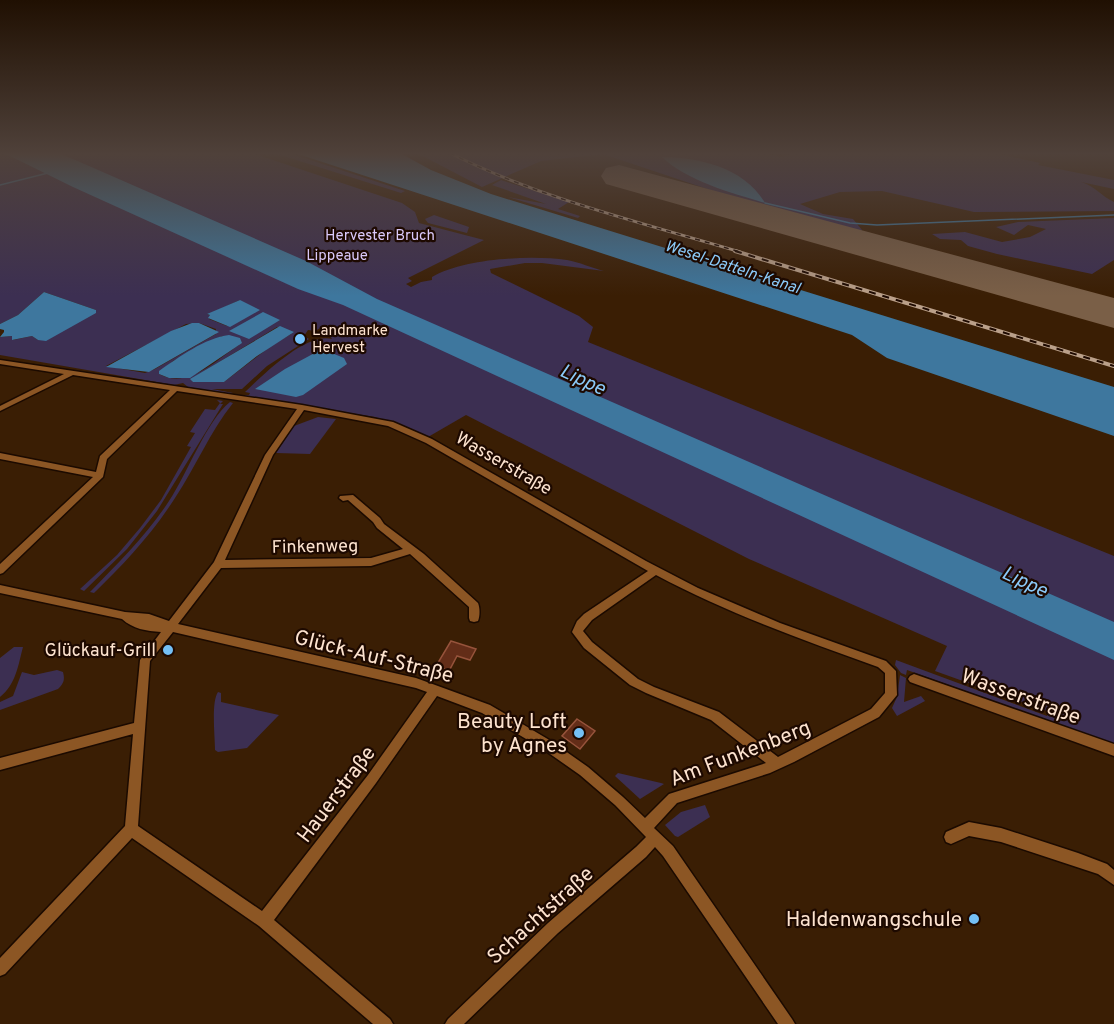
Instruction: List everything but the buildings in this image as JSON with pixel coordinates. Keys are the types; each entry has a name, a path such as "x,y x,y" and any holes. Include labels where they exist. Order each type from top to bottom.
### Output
{"street":[{"name":"Wasserstraße","path":"0,362 302,407 366,418 410,432 656,571 741,613 882,664 890,671"},
{"path":"0,409 73,372"},
{"path":"0,570 100,475 104,458 176,388"},
{"path":"0,969 130,829 145,660 218,564 269,455 302,407"},
{"path":"0,456 100,475"},
{"name":"Finkenweg","path":"343,498 350,497 421,557 474,606 474,618"},
{"name":"Finkenweg","path":"218,564 370,562 410,550"},
{"path":"656,571 588,617 577,632 588,645 634,681 650,690 715,716 777,764"},
{"name":"Glück-Auf-Straße","path":"0,589 125,616 131,622 157,628 171,627 435,689 486,709 547,745 584,771 650,832 675,860 787,1024"},
{"name":"Am Funkenberg","path":"650,832 673,798 777,764 821,743 878,711 891,695 890,671"},
{"name":"Wasserstraße","path":"914,679 1114,750"},
{"name":"Hauerstraße","path":"264,921 372,778 435,689"},
{"path":"0,764 139,727"},
{"path":"130,829 264,921 385,1024"},
{"path":"951,837 969,829 1001,835 1102,869 1114,878"},
{"name":"Schachtstraße","path":"453,1024 554,928 645,849 650,832"}],"green space":[{"name":"Lippeaue","path":"0,201 395,201 415,212 419,223 484,240 408,278 412,281 406,284 411,287 432,280 432,277 446,271 498,259 567,260 604,271 542,263 525,263 490,269 491,273 579,316 593,327 588,342 1114,556 1114,744 907,670 906,675 901,673 895,665 896,660 1047,716 1047,711 935,671 947,646 749,559 466,415 428,437 375,417 236,395 249,395 250,393 245,392 298,348 310,342 332,339 322,327 315,331 308,330 304,336 309,339 267,366 242,389 212,389 233,393 231,394 188,387 183,383 174,385 0,355 0,337 12,336 13,340 32,336 38,340 96,310 44,292 18,315 0,324","holes":["240,300 227,326 209,319 210,315 207,315","199,323 216,329 216,334 155,369 145,373 106,366 186,324","277,327 291,334 271,346 224,382 193,382 191,379","222,336 239,345 191,376 170,378 159,374 173,361"]},
{"path":"521,201 546,204 537,201 569,202 558,209 580,216 578,218"},
{"path":"742,201 811,201 800,204 823,214 853,219 862,230 860,232"},
{"path":"925,201 1114,202 1114,211 974,212"},
{"path":"434,215 469,227 467,233 428,223 425,219"},
{"path":"1114,218 1114,260 1092,274 997,254 968,246 961,240 940,239 932,234 965,232 1002,242 1030,237 1046,229 1028,225 1014,235 996,227 1018,222"},
{"path":"217,400 223,401 220,404 223,404 157,511 127,549 84,591 80,589 117,555 161,500 191,447 187,446 195,433 190,432 205,409 215,410 220,403"},
{"path":"230,402 233,403 157,524 116,571 94,593 90,592 132,548 160,513 176,490 213,421"},
{"path":"318,417 336,419 310,454 276,453 294,426"},
{"path":"14,647 23,647 18,668 10,686 0,697 0,658"},
{"path":"57,670 63,672 64,677 58,689 0,710 0,702 13,696 22,672 34,675"},
{"path":"900,675 906,678 904,702 921,696 925,701 897,716 892,708 897,697"},
{"path":"218,692 221,693 221,702 279,715 247,748 218,752 215,750 214,720"},
{"path":"618,773 664,784 640,799 615,776"},
{"path":"705,805 710,817 678,837 665,825 681,812"}],"water":[{"path":"103,201 168,201 306,261 377,299 1114,622 1114,660 343,305 298,289"},
{"path":"441,201 513,201 1114,387 1114,436 887,358 852,335"},
{"path":"44,292 96,310 96,313 46,341 32,336 12,340 12,336 0,337 4,330 0,329 0,324 18,315"},
{"path":"240,300 260,310 230,327 208,318 210,315 207,314"},
{"path":"263,312 280,320 249,339 229,331"},
{"path":"192,323 199,323 219,332 149,372 106,367 171,331"},
{"path":"280,326 294,332 257,356 224,382 193,382 190,379"},
{"path":"229,335 240,338 242,343 190,378 169,378 159,374 159,371 192,349"},
{"path":"322,349 344,358 347,364 303,395 296,397 255,389 285,369"}],"waterway":[{"path":"765,203 850,223 877,225 1114,215"}],"runway":[{"path":"709,201 1114,313"}],"railway":[{"path":"568,201 740,252"},
{"path":"735,251 1114,366"}],"place":[{"name":"Landmarke Hervest","path":"300,339"},
{"name":"Glückauf-Grill","path":"168,650"},
{"name":"Beauty Loft by Agnes","path":"579,733"},
{"name":"Haldenwangschule","path":"974,919"}],"park label":[{"name":"Hervester Bruch","path":"380,235"}],"water label":[{"name":"Wesel-Datteln-Kanal","path":"733,266"},
{"name":"Lippe","path":"583,379"},
{"name":"Lippe","path":"1025,581"}]}
